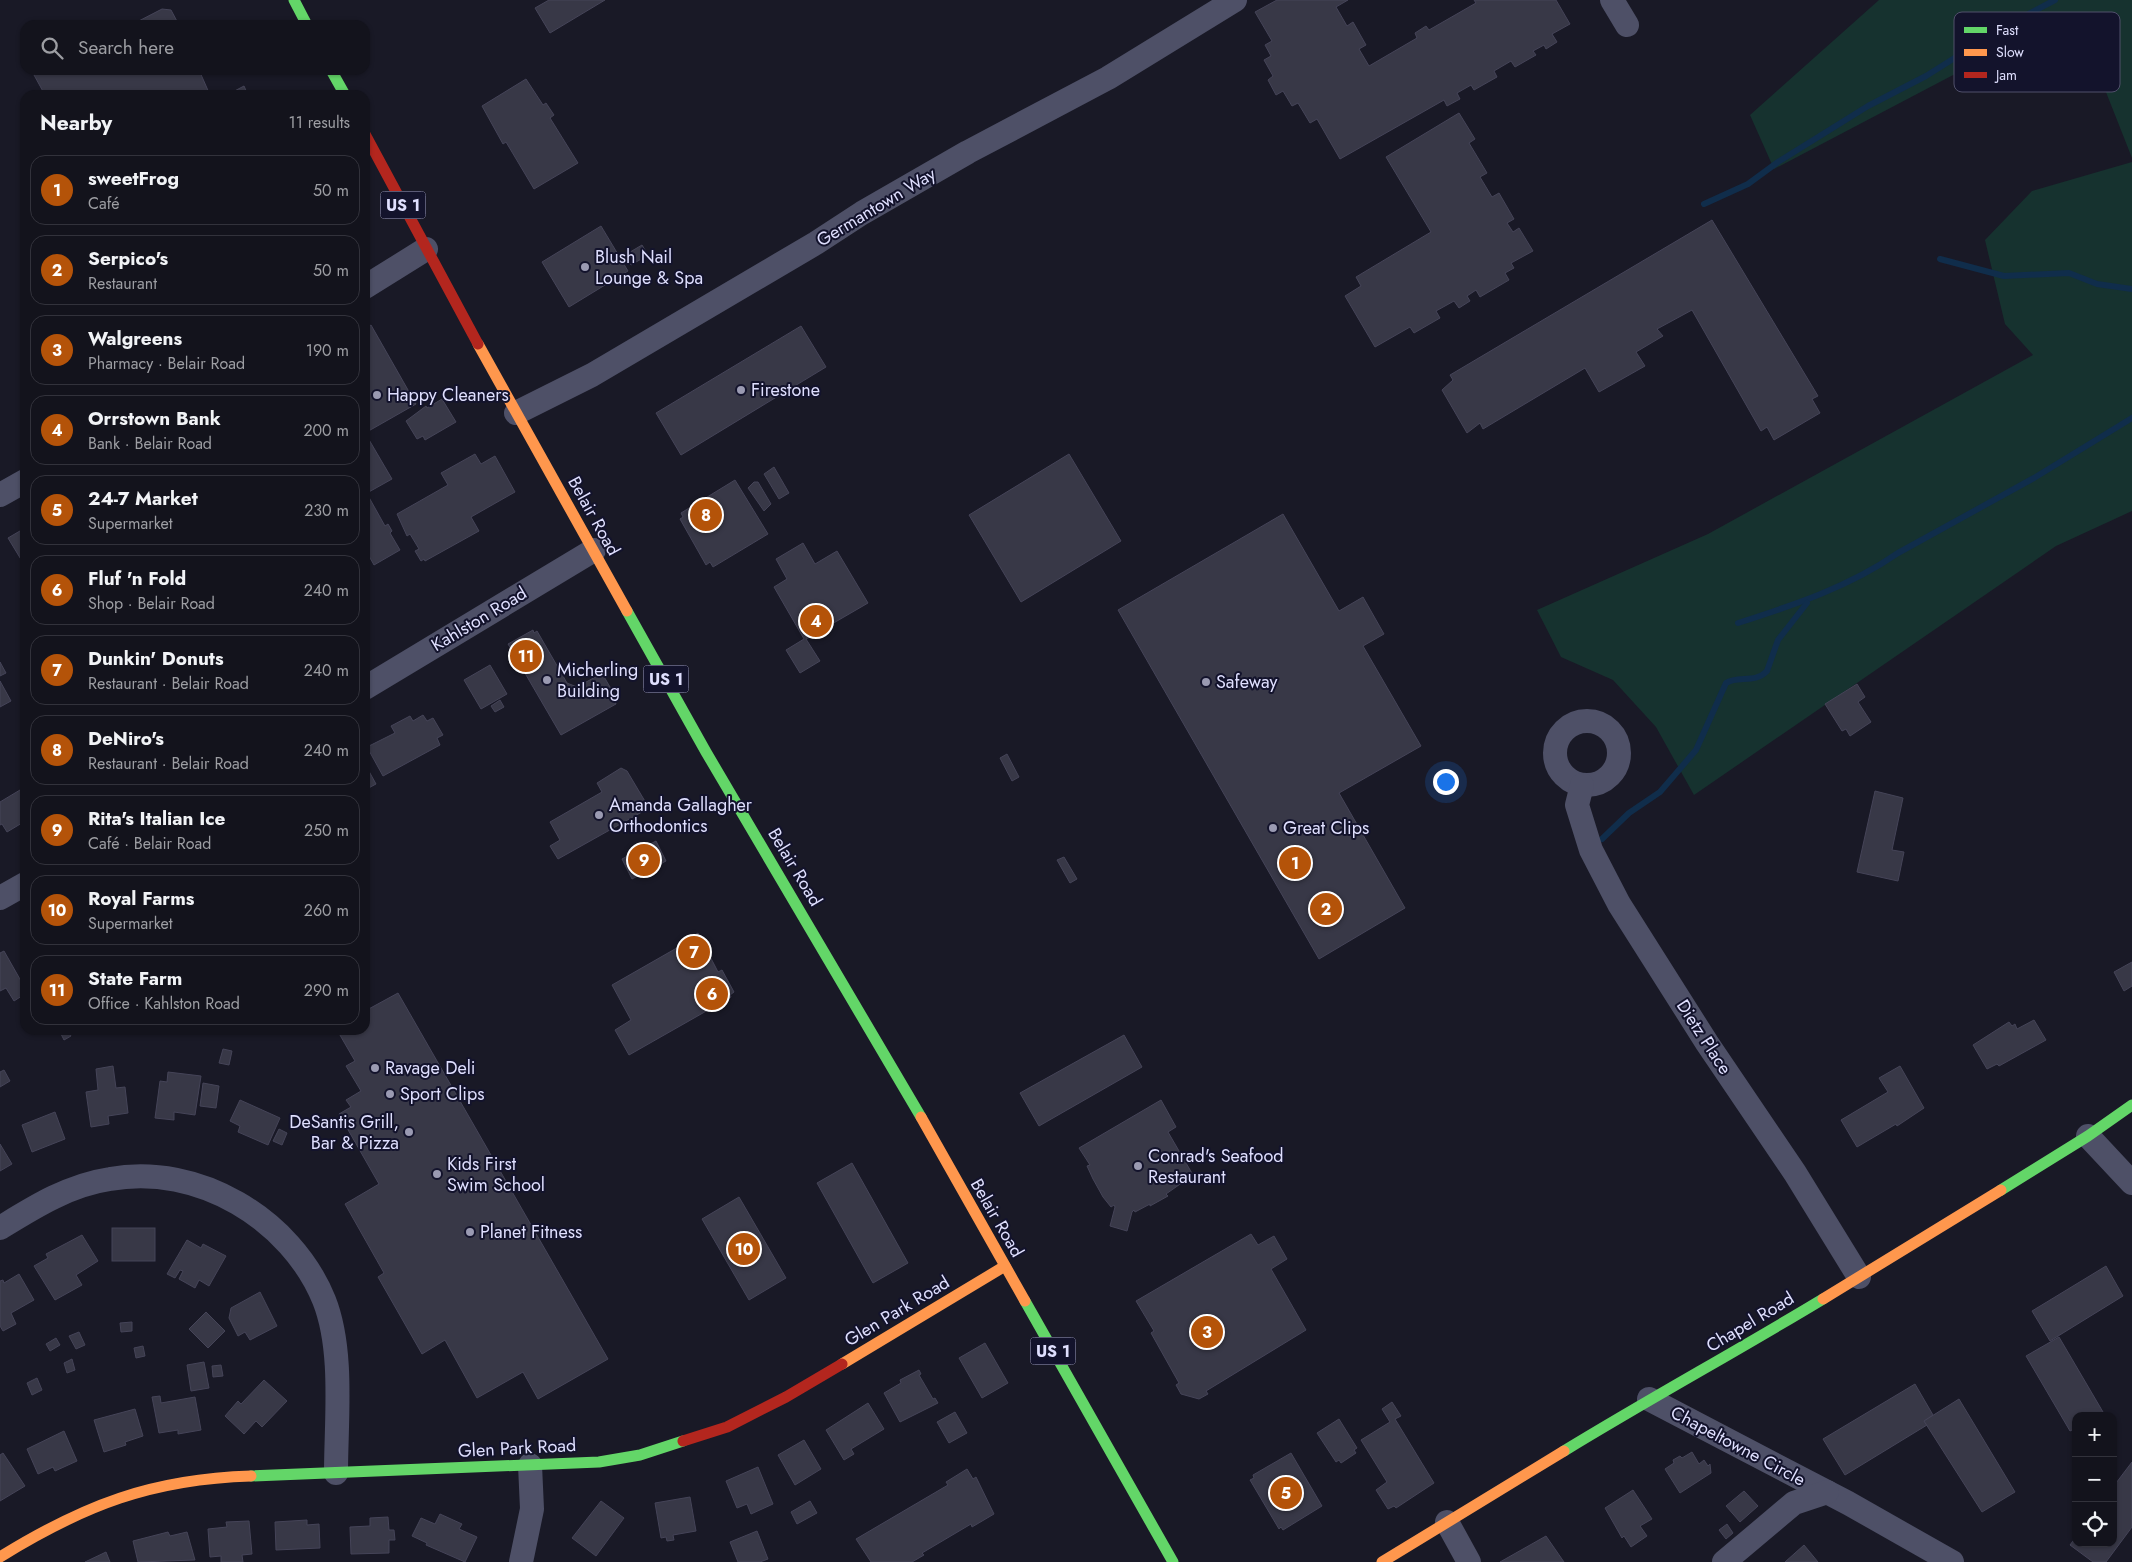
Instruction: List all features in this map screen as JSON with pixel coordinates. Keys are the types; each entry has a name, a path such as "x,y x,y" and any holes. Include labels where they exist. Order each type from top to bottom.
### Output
{"main road":[{"path":"294,0 304,20"},
{"path":"335,75 342,90"},
{"name":"Belair Road","path":"370,143 426,249 706,752 867,1024 1172,1562"},
{"name":"Chapel Road","path":"1382,1562 1649,1399 1732,1354 1859,1277 2088,1136 2132,1106"},
{"name":"Glen Park Road","path":"0,1557 88,1510 128,1494 164,1484 215,1477 599,1462 640,1456 727,1427 872,1347 1005,1266"}],"street":[{"name":"Germantown Way","path":"516,412 592,375 816,243 862,213 968,152 1108,78 1235,0"},
{"path":"1612,0 1627,25"},
{"path":"370,284 426,249"},
{"path":"0,495 20,483"},
{"name":"Kahlston Road","path":"370,685 594,550"},
{"name":"Dietz Place","path":"1582,785 1578,805 1590,850 1619,904 1707,1043 1795,1173 1859,1277"},
{"path":"0,898 20,887"},
{"path":"2088,1136 2132,1182"},
{"path":"0,1228 38,1205 67,1191 90,1183 134,1176 196,1185 237,1202 255,1214 276,1230 296,1254 309,1271 324,1301 334,1335 336,1473"},
{"name":"Chapeltowne Circle","path":"1649,1399 1827,1492 1952,1562"},
{"path":"521,1562 532,1509 530,1465"},
{"name":"Chapeltowne Circle","path":"1724,1562 1794,1503 1827,1492"},
{"path":"1447,1522 1469,1562"}],"green space":[{"path":"1879,0 2132,0 2132,158 2106,92 2120,92 2120,12 1954,12 1954,75 1774,169 1750,115"},
{"path":"2132,162 2132,511 2056,546 1694,795 1656,727 1613,680 1561,657 1537,610 1708,534 2033,355 2005,324 1985,240 2032,191"}],"building":[{"path":"549,0 605,0 550,33 535,8"},
{"path":"1277,0 1348,0 1336,7 1347,26 1353,22 1366,45 1359,49 1369,66 1417,38 1415,33 1426,26 1429,30 1476,3 1474,0 1556,0 1570,24 1552,34 1557,42 1546,49 1544,45 1533,51 1536,55 1515,67 1511,61 1494,71 1497,77 1474,90 1471,85 1457,93 1460,99 1447,106 1444,100 1340,159 1317,119 1310,123 1298,103 1292,106 1283,91 1276,95 1268,80 1273,76 1264,60 1271,56 1265,45 1272,41 1255,12"},
{"path":"162,9 171,10 176,20 141,20"},
{"path":"34,75 201,75 208,90 42,90"},
{"path":"526,79 543,105 546,103 554,115 550,118 578,163 534,189 506,142 503,144 482,106"},
{"path":"244,86 246,90 236,90"},
{"path":"1459,113 1475,139 1469,143 1487,173 1480,177 1492,197 1499,193 1514,219 1507,223 1513,232 1519,228 1533,251 1511,263 1514,268 1505,273 1509,280 1480,297 1476,290 1467,296 1470,301 1459,308 1454,301 1436,311 1440,318 1414,333 1410,327 1375,347 1345,296 1361,286 1356,277 1431,232 1386,157"},
{"path":"1712,220 1818,396 1812,399 1820,413 1774,440 1767,427 1761,431 1692,310 1657,329 1663,336 1636,352 1645,366 1599,392 1585,368 1483,429 1480,423 1467,433 1442,390 1453,380 1450,375"},
{"name":"Blush Nail Lounge & Spa","path":"601,226 628,271 569,307 542,262"},
{"path":"642,245 648,255 631,265 625,255"},
{"path":"370,326 416,404 370,430"},
{"name":"Firestone","path":"801,326 826,367 681,455 656,413"},
{"path":"442,399 456,422 425,440 423,436 417,439 406,421 426,406 427,408"},
{"path":"370,441 392,479 370,491"},
{"path":"475,454 481,464 495,456 515,492 471,517 479,531 425,561 424,559 421,561 415,551 419,549 410,534 407,536 397,514 448,485 441,473"},
{"path":"1069,454 1121,541 1021,602 969,515"},
{"path":"774,467 789,493 779,499 764,474"},
{"path":"735,480 768,534 713,567 710,562 706,565 680,519 683,517 681,513"},
{"path":"754,482 758,482 771,504 764,511 748,488"},
{"path":"370,499 385,526 388,524 392,531 390,533 400,550 374,565 370,558"},
{"path":"1283,514 1339,611 1363,597 1384,634 1363,646 1421,746 1339,793 1405,908 1319,959 1118,610"},
{"path":"20,531 20,558 8,538"},
{"path":"803,543 815,564 837,551 868,603 806,639 820,661 800,673 786,650 804,639 774,587 787,579 776,559"},
{"name":"Micherling Building","path":"533,630 534,633 537,631 567,683 577,687 599,675 600,677 603,675 617,699 615,701 616,704 561,735 508,644"},
{"path":"0,662 6,673 0,676"},
{"path":"490,665 507,694 481,709 464,680"},
{"path":"0,681 11,701 0,707"},
{"path":"1857,684 1865,697 1858,702 1871,722 1850,736 1846,729 1842,731 1825,704"},
{"path":"500,700 504,707 495,712 491,706"},
{"path":"423,715 427,721 433,718 443,735 437,738 440,745 383,776 370,752 370,746 395,733 391,726 410,716 413,721"},
{"path":"1007,754 1019,777 1012,781 1000,758"},
{"name":"Amanda Gallagher Orthodontics","path":"621,768 627,771 649,808 558,859 550,846 560,840 550,822 602,792 597,783"},
{"path":"370,773 376,784 370,787"},
{"path":"20,790 20,824 7,832 2,824 0,825 0,802"},
{"path":"1875,791 1903,798 1892,850 1904,852 1898,881 1857,872"},
{"path":"656,841 666,861 632,879 622,859"},
{"path":"1064,857 1077,879 1070,883 1057,860"},
{"path":"698,933 718,972 722,970 734,992 730,995 731,997 629,1055 615,1030 631,1020 612,985 682,945 681,943"},
{"path":"4,951 20,979 20,997 14,1001 6,988 0,991 0,953"},
{"path":"2132,962 2132,986 2124,991 2114,972"},
{"path":"398,993 608,1359 538,1399 523,1372 477,1398 445,1340 422,1354 378,1277 384,1273 345,1204 379,1184 339,1114 351,1107 346,1100 361,1091 346,1066 355,1061 340,1035 370,1035 370,1008"},
{"path":"2034,1020 2046,1040 1999,1066 1997,1064 1987,1069 1973,1045 2009,1022 2012,1026 2015,1024 2017,1029"},
{"path":"62,1035 70,1035 71,1036 64,1040"},
{"path":"1124,1035 1142,1067 1039,1126 1020,1093"},
{"path":"223,1049 232,1051 229,1065 219,1063"},
{"path":"113,1066 116,1088 125,1087 128,1113 108,1116 109,1124 91,1127 86,1092 98,1090 96,1069"},
{"path":"1900,1066 1924,1108 1897,1126 1896,1124 1857,1147 1841,1120 1888,1092 1879,1078"},
{"path":"4,1070 10,1081 0,1087 0,1072"},
{"path":"168,1072 201,1076 195,1115 174,1112 174,1120 155,1118 160,1081 167,1082"},
{"path":"203,1083 219,1086 216,1108 200,1106"},
{"path":"240,1100 280,1118 268,1145 238,1132 240,1126 230,1121"},
{"name":"Conrad's Seafood Restaurant","path":"1161,1100 1176,1127 1168,1132 1193,1175 1166,1194 1168,1196 1150,1206 1150,1204 1135,1212 1134,1210 1127,1231 1110,1226 1115,1207 1114,1205 1111,1207 1103,1197 1087,1166 1090,1165 1079,1148"},
{"path":"55,1112 65,1139 32,1152 22,1125"},
{"path":"279,1129 287,1133 282,1145 273,1141"},
{"path":"0,1144 12,1164 0,1171"},
{"path":"852,1163 908,1263 873,1283 817,1183"},
{"path":"739,1197 786,1278 749,1300 702,1219"},
{"path":"112,1228 155,1228 155,1261 112,1261"},
{"path":"1251,1234 1258,1245 1274,1236 1287,1259 1271,1269 1306,1330 1206,1391 1208,1394 1199,1399 1181,1394 1176,1385 1179,1383 1151,1333 1154,1331 1136,1301"},
{"path":"82,1235 98,1261 76,1275 82,1285 55,1300 34,1266 48,1258 46,1254"},
{"path":"187,1240 201,1248 203,1244 226,1256 209,1286 199,1280 195,1288 179,1279 183,1271 180,1270 175,1278 167,1274"},
{"path":"2106,1266 2123,1296 2050,1341 2032,1311"},
{"path":"19,1274 34,1300 11,1313 16,1324 3,1331 0,1326 0,1281 3,1280 4,1283"},
{"path":"260,1292 277,1326 250,1340 245,1332 238,1336 229,1318 231,1308"},
{"path":"206,1312 225,1331 208,1348 189,1329"},
{"path":"132,1322 132,1331 121,1332 120,1323"},
{"path":"79,1332 85,1345 76,1349 69,1336"},
{"path":"2059,1337 2103,1412 2072,1412 2072,1430 2070,1431 2026,1356"},
{"path":"56,1338 60,1345 50,1351 46,1344"},
{"path":"985,1343 1008,1383 982,1398 959,1358"},
{"path":"143,1346 145,1356 136,1358 134,1348"},
{"path":"72,1359 75,1370 67,1373 64,1363"},
{"path":"204,1362 209,1388 191,1391 187,1365"},
{"path":"221,1365 223,1376 213,1377 212,1366"},
{"path":"919,1370 921,1374 919,1375 933,1399 935,1398 938,1403 900,1422 884,1393 901,1383 900,1380"},
{"path":"37,1378 42,1390 32,1395 27,1383"},
{"path":"264,1380 287,1401 262,1427 256,1421 244,1434 225,1416 238,1401 241,1404"},
{"path":"1915,1384 1933,1415 1924,1421 1927,1425 1845,1475 1823,1439"},
{"path":"160,1396 161,1403 195,1397 201,1430 178,1434 178,1430 159,1433 152,1397"},
{"path":"1959,1399 2015,1492 1982,1512 1924,1421"},
{"path":"1392,1402 1401,1416 1395,1419 1434,1483 1396,1508 1394,1506 1388,1509 1376,1490 1387,1482 1361,1440 1390,1422 1382,1409"},
{"path":"868,1403 884,1429 851,1449 854,1454 844,1460 826,1430"},
{"path":"135,1409 143,1436 125,1442 126,1445 104,1452 94,1420"},
{"path":"955,1412 967,1433 949,1443 937,1422"},
{"path":"1339,1419 1357,1448 1354,1450 1356,1453 1341,1463 1339,1460 1336,1462 1317,1433"},
{"path":"64,1431 77,1461 55,1471 53,1467 38,1474 27,1449"},
{"path":"804,1440 821,1469 795,1485 778,1455"},
{"path":"1692,1452 1699,1464 1704,1460 1708,1466 1710,1464 1711,1473 1680,1493 1665,1469 1674,1463 1673,1460 1680,1456 1682,1458"},
{"path":"3,1453 25,1486 0,1501 0,1455"},
{"path":"1291,1453 1322,1506 1283,1530 1281,1527 1279,1529 1250,1480 1254,1478 1253,1475"},
{"path":"2132,1462 2132,1527 2106,1562 2093,1562 2073,1547 2117,1547 2117,1482"},
{"path":"758,1467 773,1504 751,1514 747,1504 737,1508 726,1481"},
{"path":"967,1469 973,1479 976,1477 994,1514 972,1527 971,1524 922,1553 924,1555 912,1562 871,1562 856,1539 948,1485 946,1482"},
{"path":"1633,1490 1652,1519 1640,1526 1647,1536 1631,1547 1624,1536 1622,1538 1605,1508"},
{"path":"1744,1491 1758,1506 1740,1522 1726,1506"},
{"path":"690,1497 696,1531 673,1535 674,1540 667,1541 666,1537 661,1538 655,1503"},
{"path":"601,1501 624,1518 596,1556 572,1538"},
{"path":"810,1501 817,1513 797,1524 791,1512"},
{"path":"440,1514 462,1524 459,1529 477,1537 465,1562 426,1545 427,1543 412,1536 421,1518 435,1524"},
{"path":"388,1517 389,1530 394,1530 395,1540 389,1540 389,1553 351,1554 350,1527 370,1526 370,1518"},
{"path":"307,1520 307,1525 319,1524 320,1548 276,1550 275,1522"},
{"path":"249,1521 252,1554 242,1555 243,1562 221,1562 221,1556 210,1557 208,1529 227,1527 226,1522"},
{"path":"1727,1524 1733,1533 1726,1539 1719,1530"},
{"path":"757,1531 768,1559 760,1562 738,1562 730,1542"},
{"path":"168,1532 170,1536 187,1532 195,1560 138,1562 133,1541"},
{"path":"1546,1536 1564,1562 1500,1562"},
{"path":"1804,1545 1818,1562 1785,1562"},
{"path":"106,1552 110,1562 85,1562"}],"waterway":[{"path":"2032,12 2055,0"},
{"path":"1704,204 1748,184 1778,162 1868,106 1926,76 1954,58"},
{"path":"1940,259 2004,276 2069,273 2097,284 2132,289"},
{"path":"1738,623 1821,594 1860,576 2034,478 2132,418"},
{"path":"1602,839 1629,813 1660,792 1696,750 1726,683 1757,677 1767,671 1778,640 1807,603"}],"traffic: fast":[{"path":"294,0 304,20"},
{"path":"334,75 342,90"},
{"path":"627,611 706,752 921,1117"},
{"path":"2001,1190 2088,1136 2132,1105"},
{"path":"1564,1451 1823,1299"},
{"path":"1025,1301 1173,1562"},
{"path":"251,1476 599,1462 640,1455 683,1441"}],"traffic: slow":[{"path":"478,344 627,611"},
{"path":"921,1117 1025,1301"},
{"path":"1823,1299 2001,1190"},
{"path":"842,1364 1005,1266"},
{"path":"1382,1562 1564,1451"},
{"path":"0,1557 61,1523 90,1509 120,1498 150,1489 182,1483 215,1478 251,1476"}],"traffic: jam":[{"path":"370,143 478,344"},
{"path":"683,1441 727,1427 786,1397 842,1364"}],"place":[{"name":"Blush Nail Lounge & Spa","path":"585,267"},
{"name":"Firestone","path":"741,390"},
{"name":"Happy Cleaners","path":"377,395"},
{"name":"DeNiro's","path":"706,515"},
{"name":"Orrstown Bank","path":"816,621"},
{"name":"State Farm","path":"526,656"},
{"name":"Micherling Building","path":"547,680"},
{"name":"Safeway","path":"1206,682"},
{"name":"Amanda Gallagher Orthodontics","path":"599,815"},
{"name":"Great Clips","path":"1273,828"},
{"name":"Rita's Italian Ice","path":"644,860"},
{"name":"sweetFrog","path":"1295,863"},
{"name":"Serpico's","path":"1326,909"},
{"name":"Dunkin' Donuts","path":"694,952"},
{"name":"Fluf 'n Fold","path":"712,994"},
{"name":"Ravage Deli","path":"375,1068"},
{"name":"Sport Clips","path":"390,1094"},
{"name":"DeSantis Grill, Bar & Pizza","path":"409,1132"},
{"name":"Conrad's Seafood Restaurant","path":"1138,1166"},
{"name":"Kids First Swim School","path":"437,1174"},
{"name":"Planet Fitness","path":"470,1232"},
{"name":"Royal Farms","path":"744,1249"},
{"name":"Walgreens","path":"1207,1332"},
{"name":"24-7 Market","path":"1286,1493"}]}
